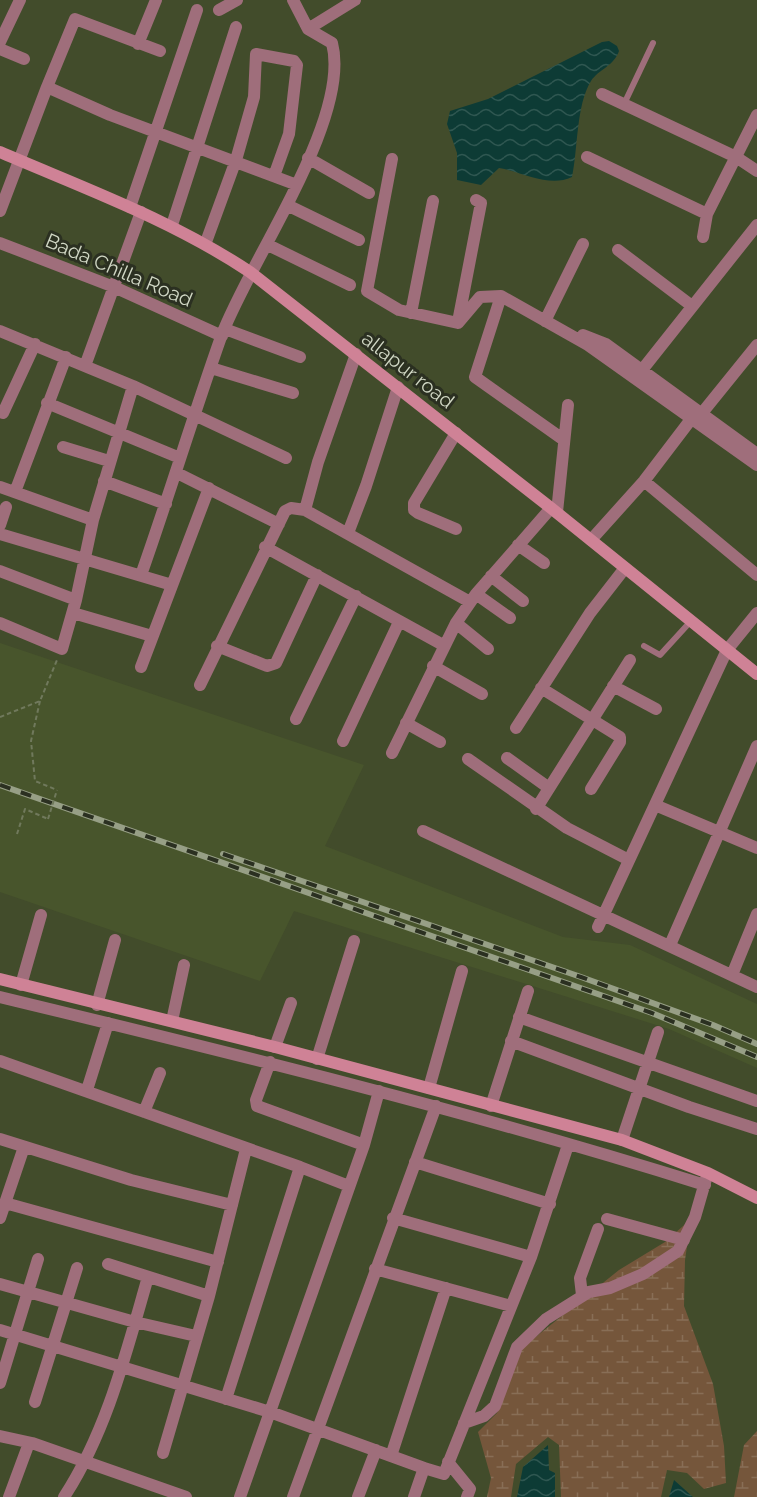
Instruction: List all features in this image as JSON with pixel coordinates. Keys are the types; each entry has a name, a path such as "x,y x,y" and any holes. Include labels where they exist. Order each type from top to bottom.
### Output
{"main road":[{"name":"allapur road","path":"0,152 172,225 206,242 250,272 554,510 757,674"},
{"path":"0,979 97,1005 275,1047 622,1140 706,1179 757,1198"}],"street":[{"path":"0,42 20,0"},
{"path":"138,44 156,0"},
{"path":"219,10 237,0"},
{"path":"141,575 223,332 250,272 268,245 297,185 324,116 336,58 332,43 308,29 292,0"},
{"path":"308,29 356,0"},
{"path":"85,366 114,287 156,133 197,10"},
{"path":"0,211 21,161 46,87 75,19 160,51"},
{"path":"172,225 195,147 236,27"},
{"path":"0,49 24,59"},
{"path":"206,242 236,160 254,97 256,54 294,62 297,65 289,134 274,176"},
{"path":"46,87 156,133 236,160 297,185"},
{"path":"603,94 736,157 757,171"},
{"path":"703,237 707,213 757,115"},
{"path":"587,157 707,213"},
{"path":"308,158 369,193"},
{"path":"392,159 367,291 388,305 411,313 458,323"},
{"path":"458,323 481,204 476,200"},
{"path":"411,313 433,201"},
{"path":"287,205 359,240"},
{"path":"642,370 757,225"},
{"name":"Bada Chilla Road","path":"0,243 223,332 300,357"},
{"path":"545,321 584,244"},
{"path":"268,245 350,285"},
{"path":"618,250 692,306"},
{"path":"458,323 480,297 501,296 632,374 757,454"},
{"path":"501,296 475,377 564,440"},
{"path":"545,321 606,344 642,370 757,465"},
{"path":"0,331 133,386 286,458"},
{"path":"0,411 3,412 35,344"},
{"path":"591,540 644,481 757,345"},
{"path":"305,510 318,462 356,354"},
{"path":"15,492 66,357"},
{"path":"212,368 293,393"},
{"path":"0,623 62,649 86,560 93,520 133,386"},
{"path":"348,533 366,486 398,387"},
{"path":"47,403 180,458"},
{"path":"392,753 443,645 456,623 491,576 518,545 554,510 568,405"},
{"path":"456,433 414,503 414,510 456,528"},
{"path":"63,447 109,461"},
{"path":"177,473 279,524"},
{"path":"104,481 166,504"},
{"path":"644,481 757,575"},
{"path":"0,487 93,520"},
{"path":"141,667 209,488"},
{"path":"0,525 6,507"},
{"path":"200,685 266,547 285,511 291,508 305,510 510,618"},
{"path":"0,534 172,585"},
{"path":"518,545 544,563"},
{"path":"266,547 443,645"},
{"path":"516,728 541,688 625,568"},
{"path":"0,571 76,600"},
{"path":"217,646 267,666 276,663 317,575"},
{"path":"491,576 523,601"},
{"path":"296,719 356,596"},
{"path":"73,613 152,636"},
{"path":"601,922 727,650 757,613"},
{"path":"343,741 399,622"},
{"path":"456,623 488,649"},
{"path":"536,809 630,660"},
{"path":"433,666 482,694"},
{"path":"613,686 656,709"},
{"path":"541,688 620,736 620,742 591,789"},
{"path":"406,723 440,742"},
{"path":"670,945 718,831 753,768 757,746"},
{"path":"507,758 549,788"},
{"path":"468,759 536,809 567,828 630,860"},
{"path":"655,805 757,848"},
{"path":"423,831 601,922 670,945 757,987"},
{"path":"732,975 757,914"},
{"path":"21,985 41,915"},
{"path":"97,1005 115,940"},
{"path":"317,1059 354,941"},
{"path":"172,1021 184,965"},
{"path":"429,1088 462,971"},
{"path":"491,1106 528,991"},
{"path":"0,997 270,1062 436,1106 568,1145 706,1179 695,1217 678,1251 643,1274 582,1295 529,1333 517,1347 507,1368 495,1406 484,1416 464,1423"},
{"path":"275,1047 291,1003"},
{"path":"519,1017 757,1101"},
{"path":"87,1090 108,1023"},
{"path":"622,1140 658,1032"},
{"path":"511,1041 757,1129"},
{"path":"0,1061 87,1090 349,1186"},
{"path":"270,1062 256,1100 257,1106 364,1145"},
{"path":"144,1112 160,1073"},
{"path":"240,1497 364,1145 379,1091"},
{"path":"293,1497 393,1218 436,1106"},
{"path":"0,1139 131,1180 232,1205"},
{"path":"0,1330 270,1412 424,1468 444,1473 531,1257 568,1145"},
{"path":"0,1218 24,1147"},
{"path":"163,1453 209,1296 246,1149"},
{"path":"415,1162 550,1204"},
{"path":"226,1399 300,1167"},
{"path":"5,1203 218,1262"},
{"path":"393,1218 531,1257"},
{"path":"607,1219 684,1240"},
{"path":"582,1295 580,1278 598,1229"},
{"path":"0,1383 38,1259"},
{"path":"108,1264 209,1296"},
{"path":"35,1402 69,1303 77,1268"},
{"path":"375,1269 511,1306"},
{"path":"64,1497 86,1464 101,1431 148,1277"},
{"path":"0,1284 135,1322 196,1336"},
{"path":"392,1456 446,1288"},
{"path":"0,1436 29,1443 186,1497"},
{"path":"9,1497 29,1443"},
{"path":"358,1497 376,1450"},
{"path":"448,1462 470,1489 467,1497"},
{"path":"414,1497 424,1468"}],"lane":[{"path":"624,104 653,43"},
{"path":"644,646 660,655 691,621"}],"path":[{"path":"17,834 25,809 48,819 57,790 35,781 31,741 40,701 62,649"},
{"path":"0,717 40,701"}],"shaded area":[{"path":"0,643 364,765 325,846 563,937 630,945 757,1004 757,1068 669,1029 294,911 260,981 0,892"}],"green space":[{"path":"691,1219 685,1260 684,1306 713,1384 724,1446 726,1483 704,1489 687,1473 667,1470 661,1497 561,1497 559,1445 548,1437 516,1464 511,1497 487,1497 491,1478 478,1432 497,1413 517,1352 619,1270 665,1242"},
{"path":"757,1431 757,1497 734,1497 744,1445"}],"water":[{"path":"609,41 617,46 619,51 614,60 594,77 586,91 580,115 572,177 554,181 545,180 499,168 481,185 457,180 457,153 447,124 450,111 488,99 602,42"},
{"path":"548,1445 549,1470 555,1473 555,1497 517,1497 523,1467"},
{"path":"674,1480 693,1497 669,1497"}],"railway":[{"path":"0,785 652,1013 757,1057"},
{"path":"223,854 581,977 713,1025 757,1044"}]}
